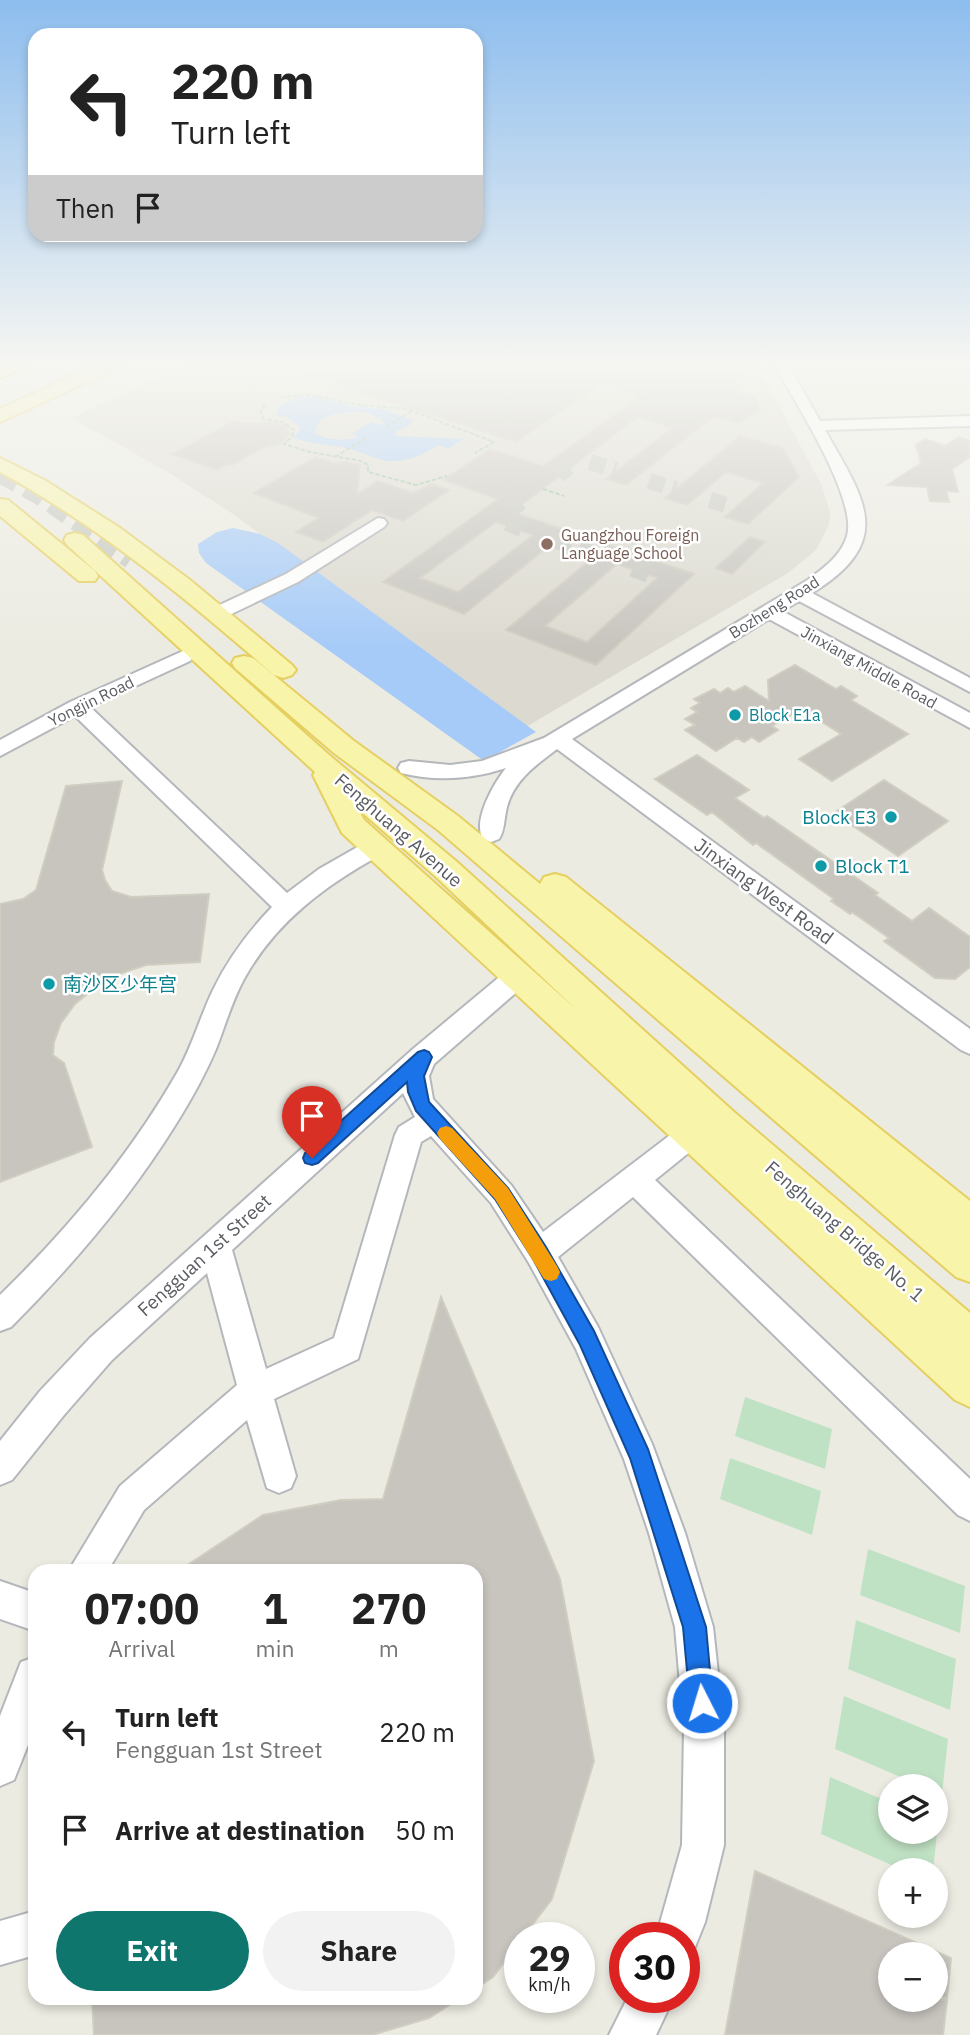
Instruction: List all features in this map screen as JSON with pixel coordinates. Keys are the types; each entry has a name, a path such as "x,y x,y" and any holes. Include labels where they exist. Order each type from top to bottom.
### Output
{"main road":[{"path":"1,464 62,497 227,608 306,691 322,745 352,826 518,976 706,1128 970,1386"},
{"path":"0,505 183,657 253,722 322,745 408,768 694,996 970,1224"},
{"name":"Fenghuang Avenue","path":"75,540 322,745 448,823 970,1264"},
{"name":"Fenghuang Avenue","path":"131,559 322,745 706,1128"},
{"name":"Fenghuang Bridge No. 1","path":"706,1128 970,1339"}],"street":[{"name":"Bozheng Road","path":"555,741 824,577 843,559 855,540 859,522 854,494 834,459"},
{"path":"227,608 292,578 378,523"},
{"name":"Jinxiang Middle Road","path":"798,593 970,686"},
{"name":"Jinxiang Middle Road","path":"768,611 970,722"},
{"name":"Yongjin Road","path":"0,749 77,706 183,657"},
{"path":"77,706 286,907"},
{"path":"408,768 461,774 490,769 555,741"},
{"path":"491,834 493,807 498,795 529,760 555,741"},
{"name":"Jinxiang West Road","path":"555,741 970,1043"},
{"path":"3,1310 64,1249 112,1191 152,1136 186,1082 243,961 286,907 322,878 376,847"},
{"path":"518,976 424,1057 415,1076 416,1092 422,1106 501,1194 540,1253 587,1338 640,1456 694,1627 704,1729 702,1845 684,1922"},
{"name":"Fengguan 1st Street","path":"0,1468 52,1403 101,1349 424,1057"},
{"path":"91,1564 132,1498 255,1391 347,1348 409,1135 434,1120"},
{"path":"540,1253 634,1179 706,1128"},
{"path":"634,1179 970,1503"},
{"path":"215,1246 279,1476"},
{"path":"0,1600 28,1610"},
{"path":"0,1766 28,1694"},
{"path":"0,1943 28,1935"},
{"path":"632,2035 644,2013"}],"path":[{"path":"348,459 368,465 368,472 416,485 447,476"},
{"path":"543,489 564,496"}],"shaded area":[{"name":"Guangzhou Foreign Language School","path":"145,459 808,459 822,486 830,512 829,525 816,550 788,573 526,727 230,512"}],"green space":[{"path":"745,1397 832,1429 825,1469 735,1436"},
{"path":"730,1458 821,1491 812,1535 720,1499"},
{"path":"868,1549 965,1586 960,1633 860,1595"},
{"path":"856,1620 956,1659 950,1710 848,1669"},
{"path":"844,1696 948,1739 944,1774 894,1774 835,1749"},
{"path":"830,1777 878,1797 878,1844 936,1844 934,1858 878,1859 821,1834"}],"water":[{"path":"382,459 408,459 395,461"},
{"path":"233,528 260,534 278,543 536,732 484,761 206,563 199,553 198,544 217,532"}],"building":[{"path":"186,459 243,459 217,470"},
{"path":"313,459 360,465 357,494 378,481 413,493 432,484 449,490 403,521 372,510 323,542 296,532 318,518 254,493"},
{"path":"475,459 521,459 543,466 553,459 582,459 512,512 568,531 464,614 383,582 498,499 444,480","holes":["496,522 533,535 458,592 420,578"]},
{"path":"632,459 659,459 626,485 606,479"},
{"path":"712,459 789,459 799,477 748,524 725,517 763,483 726,472 687,505 665,498"},
{"path":"920,459 967,459 952,469 958,492 946,491 949,502 930,501 927,487 888,485 921,463"},
{"path":"750,537 765,542 732,574 716,568"},
{"path":"608,545 694,574 596,665 506,630","holes":["617,564 657,578 587,642 545,626"]},
{"path":"795,665 836,689 841,686 857,696 851,700 908,734 832,781 799,759 841,734 801,709 772,726 778,730 759,742 752,737 744,742 737,738 716,751 685,730 695,725 685,719 697,712 691,708 700,703 694,699 714,689 720,693 728,688 734,692 745,686 769,701 768,680"},
{"path":"697,755 749,790 735,798 764,818 767,816 878,893 875,895 912,921 929,908 970,937 970,967 955,979 935,978 884,941 889,938 831,901 834,899 756,843 753,845 712,812 707,815 655,779"},
{"name":"Block E3","path":"884,780 948,821 898,856 834,813"},
{"name":"南沙区少年宫","path":"122,781 102,870 105,880 112,891 131,897 209,894 200,962 146,965 107,978 75,1004 61,1023 54,1042 53,1055 64,1063 92,1147 0,1182 0,904 23,899 36,890 66,786"},
{"path":"441,1297 560,1579 594,1761 552,1899 534,1922 504,1922 504,1962 493,1977 483,1983 483,1564 189,1564 263,1515 341,1500 383,1499"},
{"path":"755,1871 878,1926 878,1928 915,1942 878,1942 878,2012 946,2012 943,2035 725,2035"},
{"path":"948,1957 951,1958 948,1988"},
{"path":"92,2005 449,2005 429,2018 372,2035 94,2035"}],"tunnel":[{"path":"590,462 616,470"},
{"path":"558,475 569,467"},
{"path":"0,473 40,495 131,559"},
{"path":"649,481 676,489"},
{"path":"710,500 726,505"},
{"path":"509,511 521,502"},
{"path":"507,523 522,529"},
{"path":"556,541 597,555"},
{"path":"633,567 649,573"}],"slow traffic":[{"path":"446,1133 501,1194 551,1272"}],"place":[{"name":"Guangzhou Foreign Language School","path":"547,544"},
{"name":"Block E1a","path":"735,715"},
{"name":"Block E3","path":"891,817"},
{"name":"Block T1","path":"821,866"},
{"name":"南沙区少年宫","path":"49,984"}],"route":[{"path":"312,1158 424,1057 415,1076 416,1092 422,1106 501,1194 540,1253 587,1338 640,1456 667,1533 694,1627 702,1703"}]}
